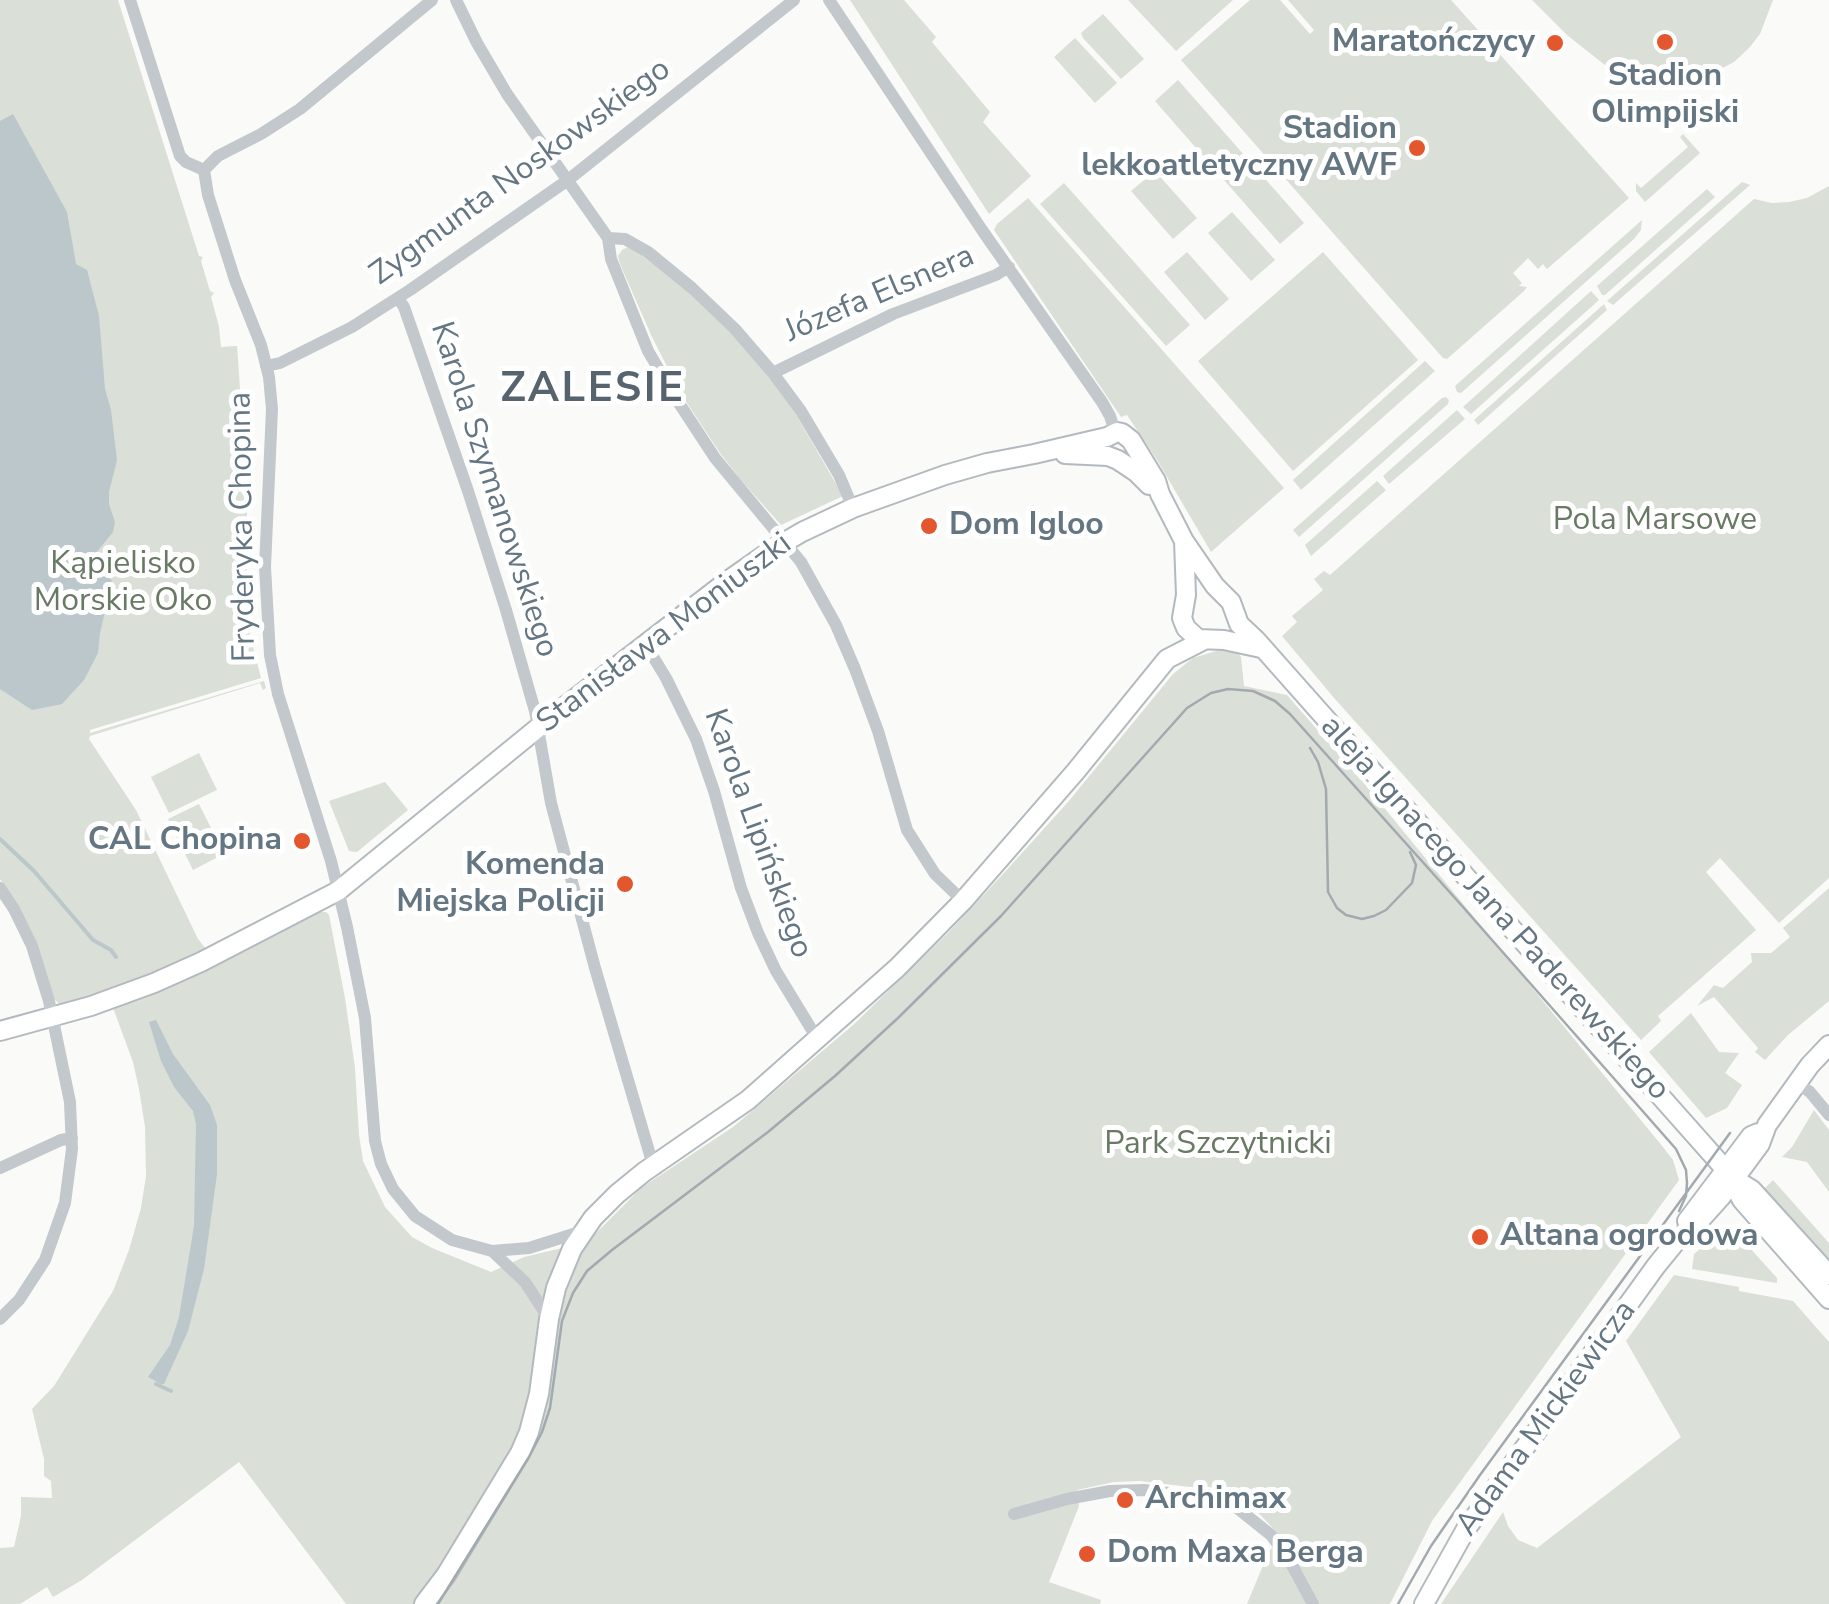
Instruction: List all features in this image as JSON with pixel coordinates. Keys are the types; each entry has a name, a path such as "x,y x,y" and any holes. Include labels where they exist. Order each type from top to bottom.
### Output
{"street":[{"name":"Fryderyka Chopina","path":"130,0 180,156 204,170 214,212 266,366 272,409 265,567 270,655 278,694 335,874 365,1018 375,1141 381,1164 403,1203 429,1228 452,1240 492,1251 528,1248 583,1232"},
{"path":"204,170 218,156 300,108 432,0"},
{"path":"456,0 508,94 608,238 610,259 648,351 668,384 714,458 801,562 855,669 907,830 935,874 963,901"},
{"name":"Zygmunta Noskowskiego","path":"266,366 331,338 398,298 568,180 794,0"},
{"path":"828,0 1102,402 1110,416 1111,434 1104,446 1113,458 1160,494"},
{"path":"608,238 633,242 735,329 801,411 839,475 853,508"},
{"name":"Józefa Elsnera","path":"773,372 892,314 996,275 1009,266"},
{"name":"Karola Szymanowskiego","path":"398,298 474,508 511,626 594,968 654,1165"},
{"path":"1111,434 1127,436 1156,481 1184,540 1231,602 1234,614 1230,627 1168,659"},
{"name":"Stanisława Moniuszki","path":"0,1030 91,1006 154,983 338,891 726,582 786,541 853,508 945,475 1111,434"},
{"path":"1113,458 1128,455 1134,446"},
{"name":"Stanisława Moniuszki","path":"1034,454 1113,458"},
{"path":"1184,540 1184,604 1189,633 1263,649"},
{"path":"424,1604 456,1558 529,1432 561,1273 583,1232 617,1194 736,1110 897,968 963,901 1168,659 1184,604 1196,593 1221,593"},
{"name":"aleja Ignacego Jana Paderewskiego","path":"1234,614 1730,1174"},
{"name":"Karola Lipińskiego","path":"646,646 696,739 758,933 818,1040"},
{"path":"0,888 32,946 52,1015 70,1102 72,1138 66,1204 51,1245 33,1281 0,1319"},
{"name":"Adama Mickiewicza","path":"1424,1604 1466,1529 1678,1239 1686,1222 1730,1174 1751,1136 1764,1130 1829,1045"},
{"path":"1797,1083 1829,1115"},
{"path":"0,1168 72,1138"},
{"path":"1730,1174 1752,1190 1829,1275"},
{"path":"1730,1174 1742,1200 1829,1299"},
{"name":"Fryderyka Chopina","path":"492,1251 525,1282 549,1319"},
{"path":"1014,1514 1110,1491 1144,1490 1218,1499 1236,1507 1271,1535 1313,1604"}],"green space":[{"name":"Kąpielisko Morskie Oko","path":"0,0 118,0 199,256 203,257 210,291 214,293 211,297 221,347 237,346 242,417 247,434 247,608 261,678 90,733 264,681 266,688 263,690 260,683 90,736 136,810 206,949 143,978 67,1003 58,1003 53,997 20,911 0,879"},
{"path":"850,0 904,0 936,37 932,42 990,112 983,122 1031,176 989,214"},
{"path":"1128,0 1233,0 1176,51"},
{"path":"1250,0 1280,0 1310,34 1314,30 1288,0 1451,0 1629,198 1547,269 1543,264 1538,269 1528,258 1513,273 1522,283 1519,286 1527,287 1524,291 1447,359 1443,358 1181,60"},
{"name":"Stadion Olimpijski","path":"1532,0 1773,0 1760,34 1734,62 1675,86 1631,79 1610,69 1567,35"},
{"path":"1103,14 1144,59 1121,79 1081,33"},
{"path":"1075,38 1117,83 1095,103 1054,57"},
{"path":"1178,80 1304,223 1280,244 1155,101"},
{"path":"1683,134 1700,153 1645,202 1636,191 1636,183 1641,188 1688,147 1680,137"},
{"path":"1155,171 1197,218 1173,239 1131,191"},
{"path":"1742,182 1750,185 1613,305 1607,301"},
{"path":"1064,183 1190,325 1166,346 1040,204"},
{"name":"Pola Marsowe","path":"1829,186 1829,878 1779,923 1720,858 1706,872 1756,930 1658,1016 1661,1021 1641,1040 1282,636 1297,622 1292,616 1323,590 1314,579 1324,571 1330,575 1754,199 1789,202"},
{"path":"1707,189 1715,197 1602,295 1597,286"},
{"path":"1028,198 1284,488 1211,552 1127,415 1121,417 994,230"},
{"path":"1232,212 1275,260 1251,281 1208,233"},
{"path":"1642,220 1634,239 1461,393 1457,392 1455,386"},
{"path":"628,247 674,279 761,365 794,411 843,496 781,525 740,479 681,394 652,337 620,264 618,256"},
{"path":"1187,252 1229,299 1205,320 1164,272"},
{"path":"1323,252 1418,360 1293,471 1198,361"},
{"path":"1591,291 1599,300 1471,414 1463,407"},
{"path":"1604,304 1607,310 1478,425 1474,420"},
{"path":"1425,361 1435,371 1301,490 1293,480"},
{"path":"1446,397 1448,404 1299,537 1293,530"},
{"path":"1457,410 1465,419 1389,484 1383,476"},
{"path":"1377,481 1386,490 1311,556 1305,545"},
{"name":"Park Szczytnicki","path":"1219,650 1237,651 1244,686 1287,695 1362,781 1663,1147 1673,1160 1679,1180 1432,1521 1390,1604 1247,1604 1269,1551 1282,1538 1253,1507 1227,1494 1140,1481 1077,1490 1079,1506 1049,1582 1101,1600 1100,1604 346,1604 239,1462 82,1580 53,1597 47,1587 20,1604 0,1604 0,1548 14,1547 21,1497 52,1498 32,1409 54,1386 113,1291 141,1208 146,1176 145,1127 133,1062 112,1005 181,981 319,912 326,912 345,998 363,1161 385,1207 412,1237 491,1272 524,1257 587,1242 641,1188 733,1127 853,1025 1003,874 1173,674 1193,658"},
{"path":"199,753 217,790 169,813 151,777"},
{"path":"385,782 408,810 357,852 349,851 329,801"},
{"path":"199,804 224,854 193,870 168,819"},
{"path":"1829,888 1829,1001 1765,1060 1714,997 1697,1006 1714,985 1723,988 1752,962 1751,953 1771,953 1790,937 1783,928"},
{"path":"1691,1013 1719,1052 1739,1053 1725,1073 1742,1085 1727,1108 1706,1118 1649,1052"},
{"path":"1814,1110 1829,1130 1829,1192 1807,1162 1782,1157"},
{"path":"1773,1180 1829,1243 1829,1264 1763,1190"},
{"path":"1729,1225 1777,1278 1777,1283 1692,1269 1694,1254"},
{"path":"1674,1275 1793,1301 1829,1342 1829,1604 1441,1604 1503,1512 1518,1540 1537,1548 1681,1437 1626,1341"}],"shaded area":[{"path":"13,114 67,212 76,264 87,270 99,316 105,389 117,460 109,492 113,532 91,559 112,581 98,653 84,680 62,704 32,710 0,689 0,121"},
{"path":"156,1020 173,1054 210,1105 217,1125 217,1174 204,1269 188,1331 164,1384 148,1377 170,1345 179,1317 194,1226 196,1124 193,1111 174,1087 161,1061 149,1022"}],"waterway":[{"path":"0,839 34,871 93,940 116,957"},
{"path":"156,1384 171,1391"}],"tram line":[{"path":"438,1604 542,1432 550,1408 562,1321 587,1271 768,1132 898,1018 1001,916 1187,708 1211,693 1228,689 1253,691 1275,701 1290,714 1676,1149 1686,1170 1687,1183 1679,1211"},
{"path":"1310,748 1326,789 1328,892 1337,908 1362,919 1386,910 1412,883 1416,865 1410,852"},
{"path":"1398,1604 1431,1546 1480,1475 1730,1133"}],"place":[{"name":"Stadion Olimpijski","path":"1665,42"},
{"name":"Maratończycy","path":"1555,43"},
{"name":"Stadion lekkoatletyczny AWF","path":"1417,148"},
{"name":"Dom Igloo","path":"929,526"},
{"name":"CAL Chopina","path":"302,841"},
{"name":"Komenda Miejska Policji","path":"625,884"},
{"name":"Altana ogrodowa","path":"1480,1237"},
{"name":"Archimax","path":"1125,1500"},
{"name":"Dom Maxa Berga","path":"1087,1554"}],"district":[{"name":"ZALESIE","path":"593,391"}]}
